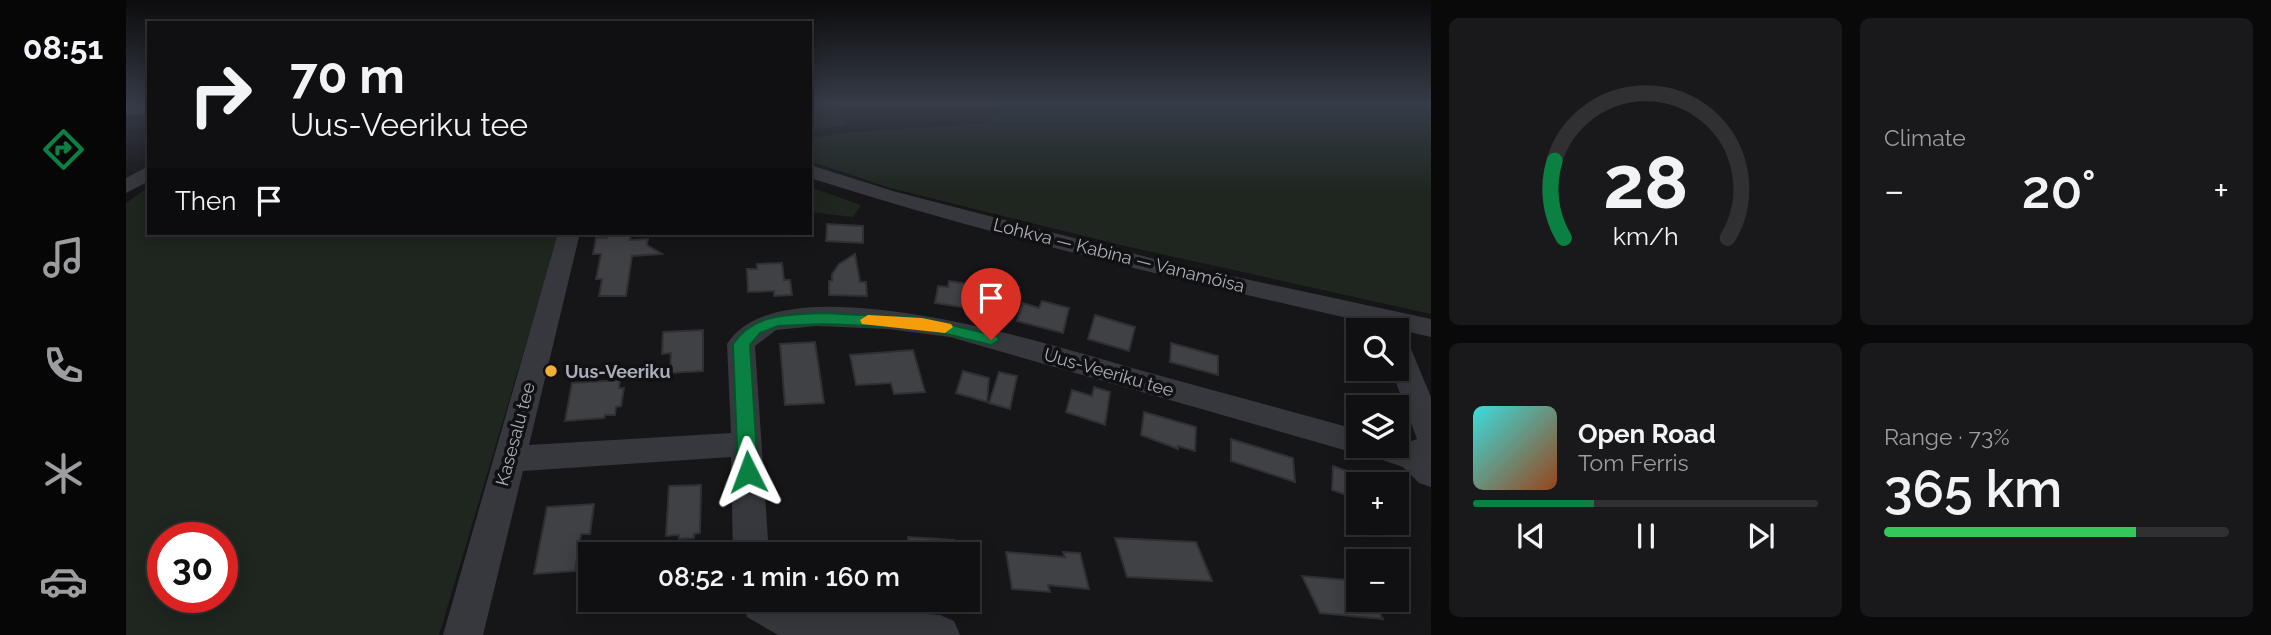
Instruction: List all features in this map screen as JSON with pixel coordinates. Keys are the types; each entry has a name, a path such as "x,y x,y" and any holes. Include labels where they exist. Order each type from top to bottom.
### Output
{"street":[{"name":"Lohkva — Kabina — Vanamõisa","path":"812,172 886,195 1346,319"},
{"name":"Kasesalu tee","path":"463,635 568,235"},
{"name":"Uus-Veeriku tee","path":"747,444 741,344 755,329 775,321 822,318 922,323 951,328 1346,439"},
{"name":"Lohkva — Kabina — Vanamõisa","path":"1409,330 1431,328"},
{"path":"1406,381 1427,455 1409,452"},
{"path":"509,459 747,444 751,542"},
{"path":"775,612 794,623 940,635"}],"shaded area":[{"path":"842,134 1431,134 1431,314 1112,243 890,188 812,162 812,138"},
{"path":"147,188 147,235 558,235 439,635 126,635 126,203"},
{"path":"812,188 861,205 853,217 812,212"}],"building":[{"path":"827,224 863,226 863,243 826,241"},
{"path":"608,235 631,235 630,240 648,239 647,245 662,254 632,256 626,296 599,296 602,279 596,279 601,254 593,254 596,238 607,238"},
{"path":"855,254 860,282 866,282 867,296 829,295 832,274 839,264"},
{"path":"782,263 784,280 790,280 792,295 774,296 774,291 748,292 747,269 757,269 757,264"},
{"path":"949,281 995,288 994,312 935,303 938,286 948,287"},
{"path":"1042,301 1069,308 1063,333 1017,321 1023,303 1039,308"},
{"path":"1095,315 1135,327 1129,351 1088,339"},
{"path":"703,330 703,371 670,373 671,353 662,354 663,332"},
{"path":"815,342 824,403 785,405 780,344"},
{"path":"1171,343 1218,356 1218,375 1170,362"},
{"path":"913,350 925,392 894,394 891,383 856,385 850,355"},
{"path":"963,371 989,378 987,402 956,393"},
{"path":"999,372 1017,376 1010,409 989,403"},
{"path":"620,380 619,388 624,388 621,406 616,407 615,415 565,421 572,383"},
{"path":"1094,387 1110,392 1105,425 1066,412 1072,390 1092,396"},
{"path":"1144,412 1196,427 1195,451 1178,446 1178,449 1141,435"},
{"path":"1231,439 1293,458 1295,482 1231,461"},
{"path":"1333,466 1350,472 1346,472 1346,495 1332,490"},
{"path":"701,485 700,533 694,534 694,538 666,536 669,486"},
{"path":"594,504 590,534 581,534 578,542 575,571 534,574 547,507"},
{"path":"908,537 954,542 908,542"},
{"path":"1115,538 1196,542 1212,581 1127,577"},
{"path":"1006,552 1065,557 1063,552 1080,553 1089,589 1048,585 1050,592 1012,589"},
{"path":"1302,576 1346,580 1346,612 1379,612 1383,619 1320,613"}],"slow traffic":[{"path":"868,320 945,327"}],"place":[{"name":"Uus-Veeriku","path":"551,371"}],"route":[{"path":"748,472 741,344 755,329 775,321 822,318 922,323 991,340"}]}
